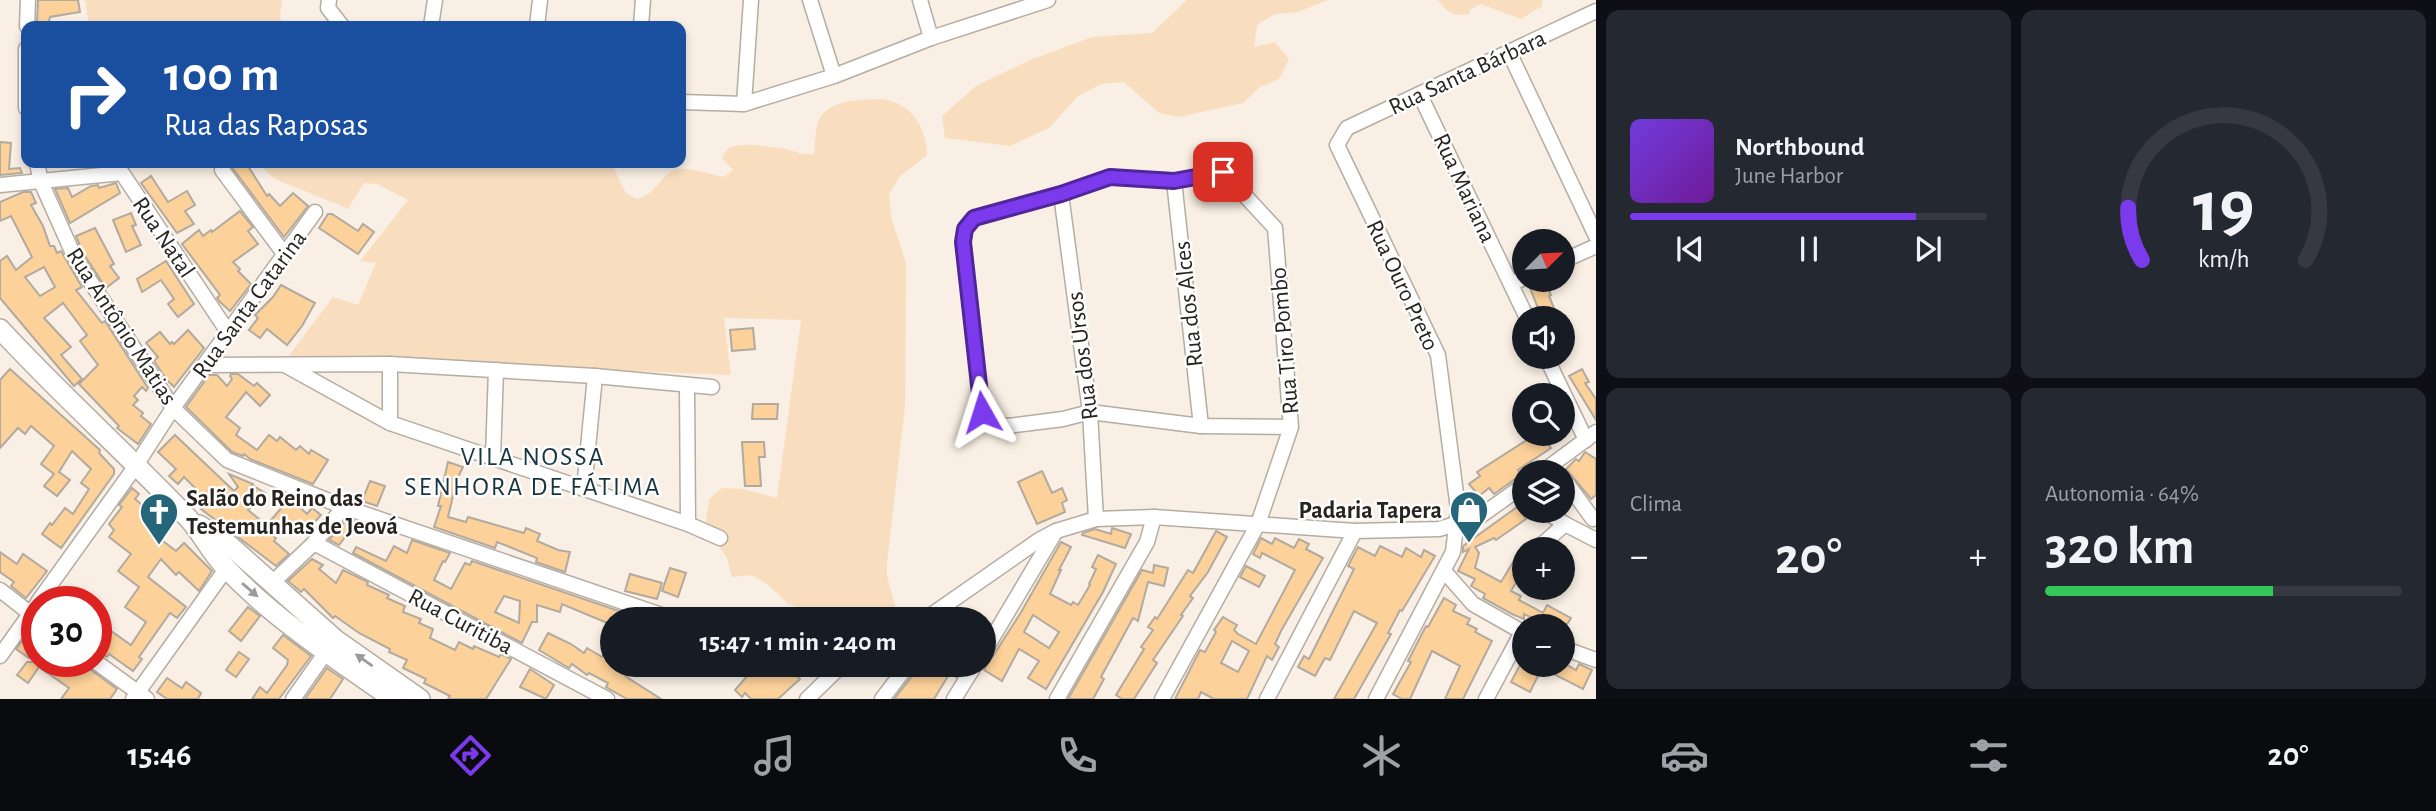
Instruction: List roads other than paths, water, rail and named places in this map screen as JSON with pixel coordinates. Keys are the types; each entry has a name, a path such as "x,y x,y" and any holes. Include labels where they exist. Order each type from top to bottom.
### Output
{"main road":[{"path":"0,329 190,520 226,569 326,652 393,699"},
{"path":"190,520 228,544 336,640 420,699"}],"street":[{"path":"27,21 28,0"},
{"path":"329,0 328,8 338,21"},
{"path":"432,21 435,0"},
{"path":"538,21 540,0"},
{"path":"641,21 643,0"},
{"path":"744,103 751,0"},
{"path":"810,0 834,76"},
{"path":"920,0 931,38"},
{"path":"686,102 744,103 834,76 1024,4 1048,0"},
{"name":"Rua Santa Bárbara","path":"1341,135 1347,128 1596,11"},
{"path":"1509,52 1596,236"},
{"name":"Rua Mariana","path":"1420,95 1512,270"},
{"name":"Rua Ouro Preto","path":"1341,135 1336,145 1438,355 1458,509 1457,525"},
{"name":"Rua Antônio Matias","path":"38,168 41,182 75,258 173,408 227,460 344,507 638,607"},
{"path":"222,170 285,255"},
{"name":"Rua Tiro Pombo","path":"1162,699 1258,524 1292,427 1275,228 1223,172 1174,181"},
{"name":"Rua Natal","path":"0,185 122,173 228,332"},
{"path":"1174,181 1110,177 1061,194 974,218 965,229 963,242 982,412 994,424 1008,426 1063,419 1090,412 1201,426 1292,427"},
{"name":"Rua dos Alces","path":"1174,181 1201,426"},
{"name":"Rua dos Ursos","path":"1061,194 1090,412 1096,519"},
{"name":"Rua Santa Catarina","path":"52,586 173,408 315,212"},
{"path":"1575,256 1596,246"},
{"path":"205,365 390,364 594,376 712,387"},
{"path":"390,364 390,423"},
{"path":"284,365 390,423 688,524 720,538"},
{"path":"1553,369 1591,436 1563,460"},
{"path":"493,457 496,370"},
{"path":"584,489 594,376"},
{"path":"687,385 688,524"},
{"path":"1575,494 1593,519"},
{"path":"941,607 1043,544 1056,531 1096,519 1154,517 1355,531 1439,529 1479,517 1512,495"},
{"path":"272,583 314,543 344,507"},
{"path":"1057,699 1147,542 1154,517"},
{"path":"1550,537 1565,524 1596,540"},
{"path":"1376,699 1453,552 1457,525"},
{"path":"1267,699 1355,531"},
{"name":"Rua Curitiba","path":"314,543 607,699"},
{"path":"996,630 1043,544"},
{"path":"112,675 139,697 226,569"},
{"path":"1444,571 1472,604 1512,627"},
{"path":"0,590 21,602"},
{"path":"948,607 952,599"},
{"name":"Rua Santa Catarina","path":"0,656 21,628"},
{"path":"293,699 326,652"},
{"path":"1575,652 1596,660"},
{"path":"1486,699 1512,653"},
{"path":"807,699 830,677"},
{"path":"882,699 899,677"},
{"path":"954,699 968,677"}],"place":[{"name":"Padaria Tapera","path":"1469,544"},
{"name":"Salão do Reino das Testemunhas de Jeová","path":"159,546"}],"district":[{"name":"VILA NOSSA SENHORA DE FÁTIMA","path":"533,471"}]}
